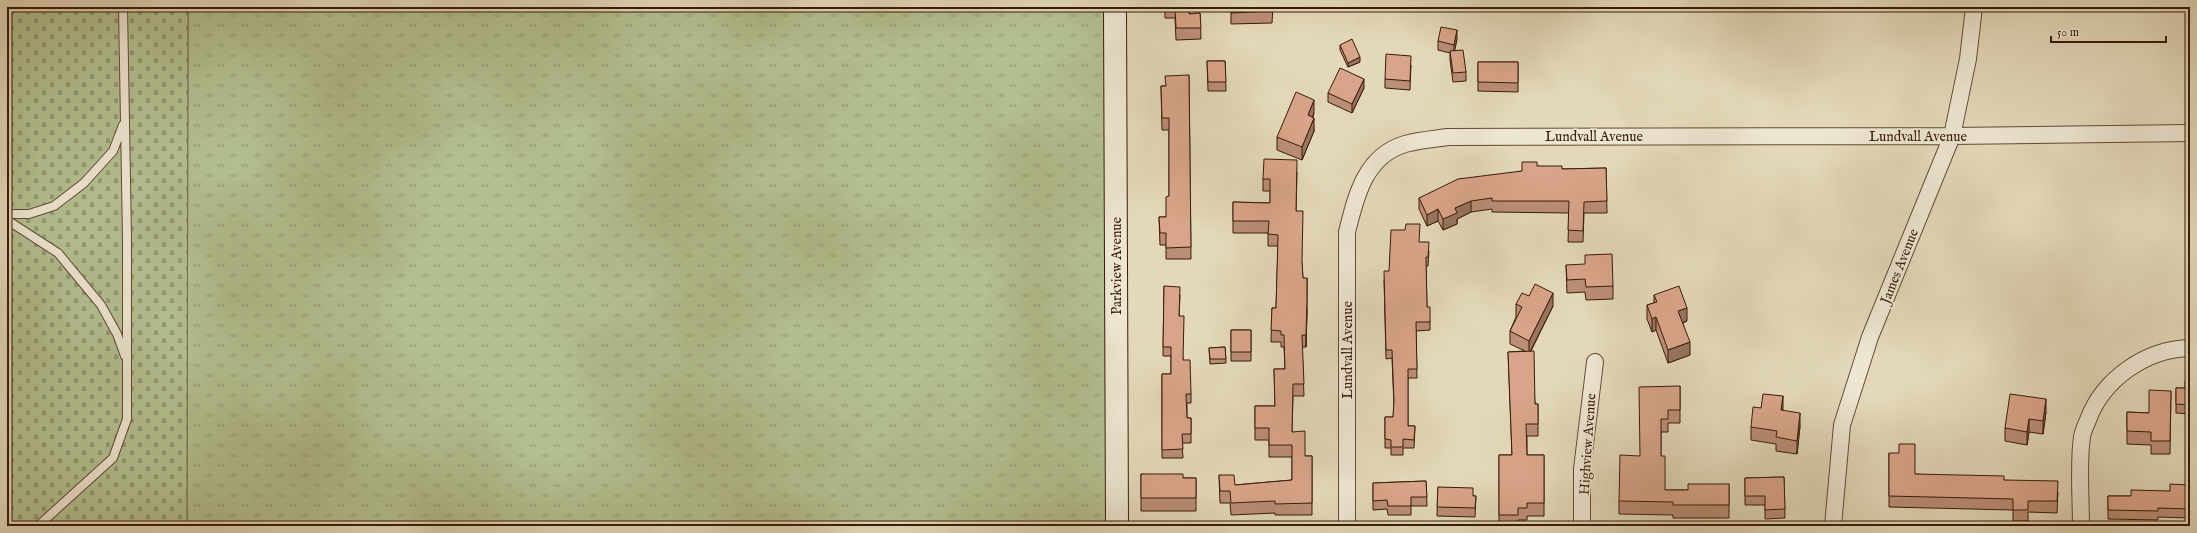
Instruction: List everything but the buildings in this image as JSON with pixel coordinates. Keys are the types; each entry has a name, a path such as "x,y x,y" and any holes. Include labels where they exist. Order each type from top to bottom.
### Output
{"street":[{"name":"Parkview Avenue","path":"1115,7 1118,526"},
{"name":"James Avenue","path":"1833,526 1842,426 1870,337 1952,136 1968,59 1974,7"},
{"name":"Lundvall Avenue","path":"1347,526 1347,232 1358,190 1377,159 1404,144 1448,137 1952,136 2190,133"},
{"path":"2081,526 2082,436 2094,405 2115,378 2144,359 2182,348 2190,348"},
{"name":"Highview Avenue","path":"1582,526 1582,469 1595,362"}],"lane":[{"path":"38,526 113,458 127,419 123,7"},
{"path":"7,214 29,214 54,206 84,183 113,151 125,120"},
{"path":"7,220 58,252 101,305 117,334 127,360"}],"green space":[{"path":"7,7 188,7 187,526 7,526"},
{"path":"188,7 1107,7 1117,526 187,526"}]}
